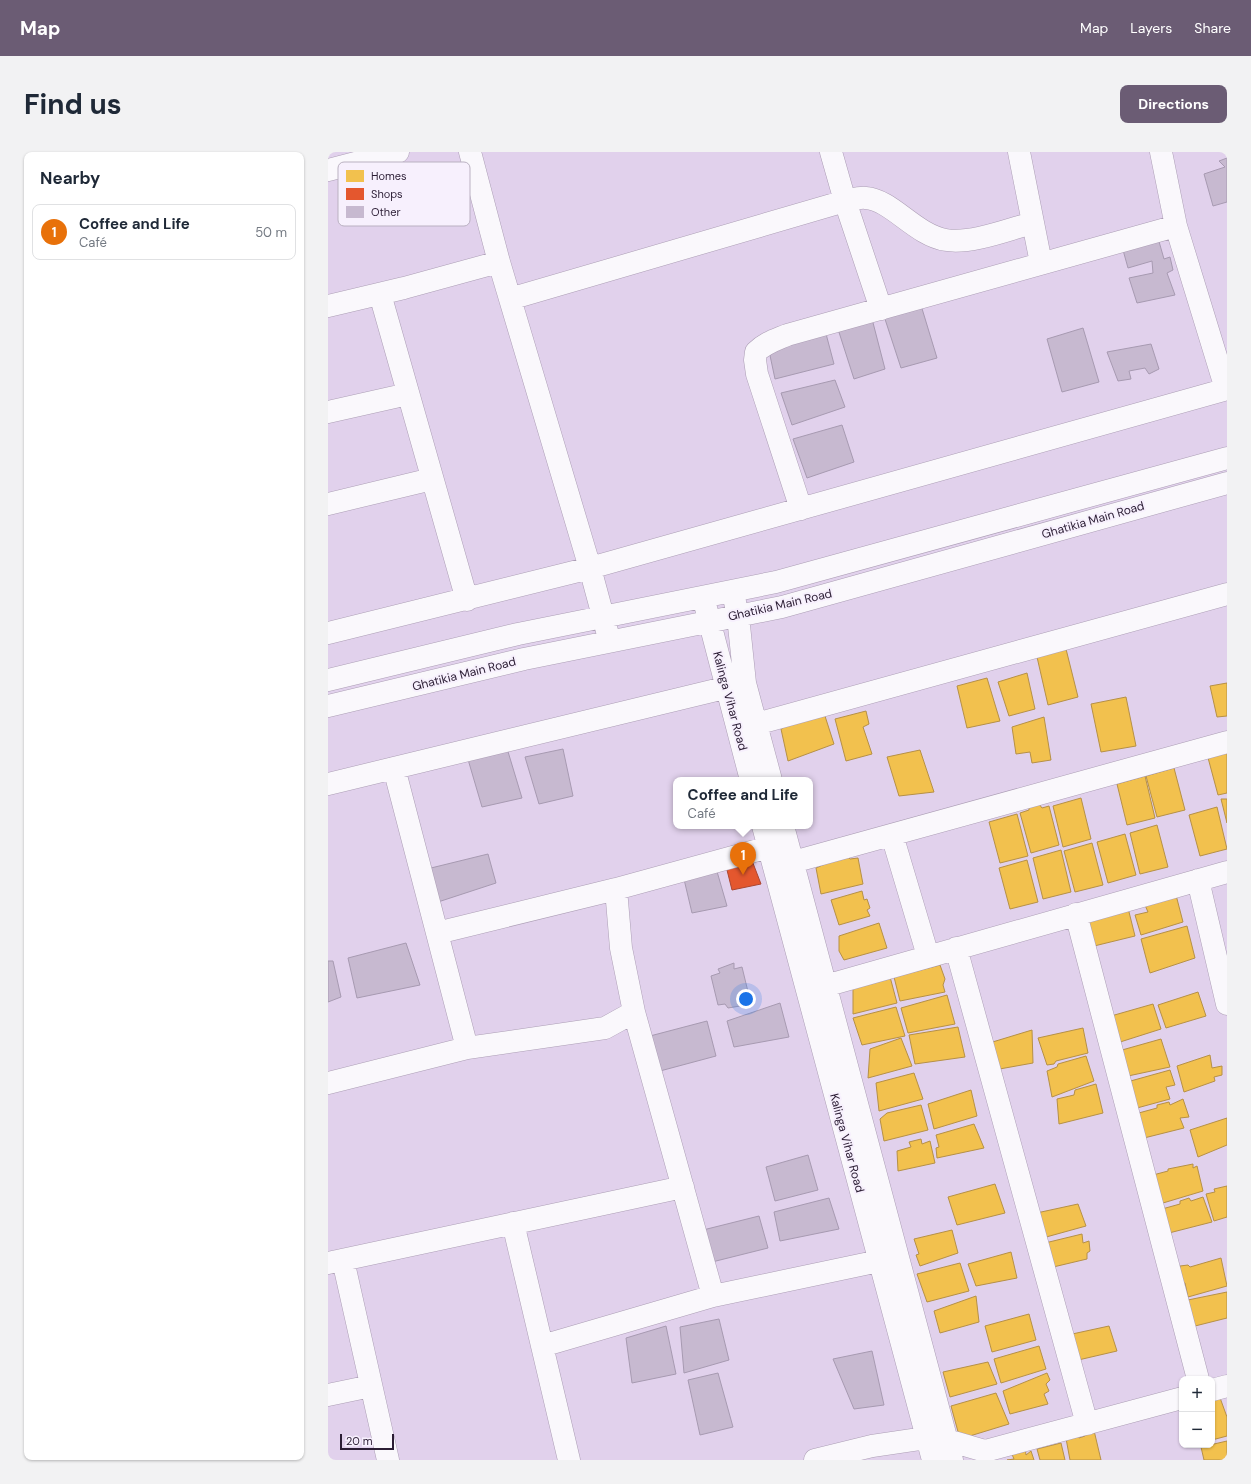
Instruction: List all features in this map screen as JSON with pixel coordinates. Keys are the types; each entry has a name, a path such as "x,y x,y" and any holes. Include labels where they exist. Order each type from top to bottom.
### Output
{"street":[{"path":"348,158 398,152"},
{"path":"470,152 499,262 590,568 610,642"},
{"path":"831,152 845,202 881,309"},
{"path":"1020,152 1032,223 1041,263"},
{"path":"328,634 590,568 1226,389 1176,226 1162,152"},
{"path":"328,170 338,164"},
{"path":"510,299 864,197 872,198 881,202 926,234 944,240 958,241 974,238 1032,223"},
{"path":"801,509 757,374 755,360 756,352 769,342 787,335 1176,226"},
{"path":"328,306 380,294 499,262"},
{"path":"380,294 467,600"},
{"path":"328,412 408,394"},
{"name":"Ghatikia Main Road","path":"328,680 518,634 776,582 1227,458"},
{"path":"328,504 432,479"},
{"name":"Ghatikia Main Road","path":"328,706 524,659 782,607 1227,483"},
{"name":"Kalinga Vihar Road","path":"733,591 738,616 736,686 751,777"},
{"path":"756,724 1227,594"},
{"name":"Kalinga Vihar Road","path":"703,597 710,622 736,686 756,724 770,777"},
{"path":"328,784 736,686"},
{"path":"793,862 1227,742"},
{"path":"394,768 467,1048"},
{"name":"Kalinga Vihar Road","path":"764,829 879,1261 940,1445"},
{"name":"Kalinga Vihar Road","path":"784,829 825,986 940,1445"},
{"path":"892,835 928,956"},
{"path":"437,933 616,889 769,847"},
{"path":"825,986 1227,872"},
{"path":"1198,880 1227,1004"},
{"path":"616,889 621,948 634,1012 713,1296"},
{"path":"1076,914 1197,1376"},
{"path":"956,948 1087,1424"},
{"path":"328,1084 467,1048 605,1028 634,1012"},
{"path":"388,1460 371,1386 335,1261 683,1187"},
{"path":"513,1224 569,1460"},
{"path":"542,1346 713,1296 879,1261"},
{"path":"328,1395 371,1386"},
{"path":"1215,1389 1227,1386"},
{"path":"815,1460 872,1446 940,1445 985,1451 1179,1399"}],"building: Homes":[{"path":"1066,649 1078,697 1048,705 1037,657"},
{"path":"1027,673 1035,709 1009,716 998,682"},
{"path":"987,678 1000,721 967,728 957,686"},
{"path":"1227,683 1227,716 1217,717 1210,686"},
{"path":"1126,697 1136,746 1101,752 1091,704"},
{"path":"866,711 869,724 863,727 872,754 846,761 835,719"},
{"path":"824,713 834,744 788,761 781,729 798,719"},
{"path":"1044,717 1051,760 1032,763 1030,752 1016,754 1012,727"},
{"path":"1227,749 1227,793 1218,795 1207,754"},
{"path":"920,750 934,792 899,796 887,757"},
{"path":"1174,768 1185,810 1157,817 1146,776"},
{"path":"1145,776 1155,818 1127,825 1117,784"},
{"path":"1081,798 1091,839 1063,847 1053,806"},
{"path":"1221,799 1227,799 1227,823"},
{"path":"1039,804 1042,808 1049,806 1059,845 1031,853 1020,813 1029,810 1029,807"},
{"path":"1217,807 1227,849 1200,856 1189,815"},
{"path":"1017,814 1028,856 1000,863 989,822"},
{"path":"1157,825 1168,867 1140,874 1130,833"},
{"path":"1125,834 1136,875 1108,883 1097,842"},
{"path":"1092,843 1103,885 1075,892 1064,851"},
{"path":"1061,850 1071,892 1043,899 1033,858"},
{"path":"848,857 850,859 858,858 863,884 821,894 816,868"},
{"path":"1027,860 1038,902 1010,909 999,868"},
{"path":"862,891 864,900 867,899 870,908 867,910 870,916 839,925 831,900"},
{"path":"1176,895 1183,922 1141,935 1135,915 1148,912 1144,903"},
{"path":"1128,908 1135,936 1090,947 1083,920"},
{"path":"879,923 887,948 844,960 839,951 839,936"},
{"path":"1187,926 1195,958 1150,973 1141,939"},
{"path":"940,965 945,979 943,985 945,992 900,1001 894,977"},
{"path":"889,973 897,1003 853,1014 853,987"},
{"path":"1198,992 1206,1016 1166,1028 1158,1005"},
{"path":"947,995 955,1024 908,1033 901,1008"},
{"path":"1153,1004 1161,1029 1117,1043 1111,1016"},
{"path":"896,1007 905,1036 862,1045 853,1018"},
{"path":"958,1027 965,1057 915,1064 909,1035"},
{"path":"1083,1028 1088,1053 1056,1061 1054,1064 1047,1065 1038,1038"},
{"path":"1032,1030 1033,1063 994,1070 986,1044"},
{"path":"901,1038 912,1066 868,1078 870,1049"},
{"path":"1161,1039 1170,1067 1128,1076 1122,1050"},
{"path":"1210,1055 1212,1068 1222,1066 1222,1075 1214,1077 1215,1081 1184,1092 1177,1066"},
{"path":"1086,1056 1094,1081 1052,1097 1047,1071 1057,1067 1058,1064"},
{"path":"1170,1070 1175,1085 1166,1087 1170,1099 1137,1108 1127,1082"},
{"path":"914,1073 923,1099 879,1111 876,1083"},
{"path":"1096,1084 1103,1113 1059,1124 1057,1099 1074,1095 1075,1090"},
{"path":"971,1090 977,1116 934,1129 928,1104"},
{"path":"1183,1099 1189,1117 1180,1118 1184,1128 1140,1139 1135,1114 1157,1108 1157,1105 1169,1102 1170,1105"},
{"path":"921,1105 928,1130 884,1141 880,1119 887,1113"},
{"path":"1227,1118 1227,1145 1198,1157 1190,1130"},
{"path":"974,1124 984,1148 937,1158 936,1148 939,1147 936,1135"},
{"path":"921,1139 922,1144 930,1141 935,1163 898,1171 897,1151 911,1147 909,1142"},
{"path":"1193,1164 1193,1168 1197,1166 1203,1191 1163,1203 1153,1175 1168,1171 1168,1169"},
{"path":"995,1184 1005,1213 957,1225 948,1197"},
{"path":"1227,1186 1227,1217 1214,1221 1206,1194 1215,1192 1214,1189"},
{"path":"1203,1197 1212,1222 1165,1234 1162,1209 1180,1204 1180,1201 1189,1198 1191,1201"},
{"path":"1078,1204 1086,1226 1039,1239 1032,1214"},
{"path":"952,1230 958,1253 920,1266 916,1255 919,1254 914,1239"},
{"path":"1082,1234 1083,1243 1089,1241 1090,1251 1087,1253 1087,1259 1049,1268 1045,1243"},
{"path":"1011,1252 1017,1278 976,1286 968,1264"},
{"path":"1221,1258 1227,1286 1188,1297 1185,1283 1177,1285 1180,1266 1188,1265 1190,1267"},
{"path":"960,1263 969,1291 927,1302 917,1274"},
{"path":"1227,1292 1227,1318 1191,1327 1183,1301"},
{"path":"976,1296 979,1322 940,1333 934,1311"},
{"path":"1029,1314 1036,1340 992,1352 985,1326"},
{"path":"1109,1326 1117,1351 1074,1361 1063,1336"},
{"path":"1039,1346 1046,1369 1001,1383 994,1359"},
{"path":"988,1362 997,1384 950,1397 943,1372"},
{"path":"1047,1373 1050,1380 1046,1384 1049,1391 1044,1394 1048,1404 1010,1414 1003,1391"},
{"path":"996,1393 1009,1424 960,1439 951,1406"},
{"path":"1219,1395 1227,1417 1227,1436 1215,1439 1215,1412 1215,1396"},
{"path":"1092,1422 1101,1460 1070,1460 1065,1433 1077,1430 1079,1438 1085,1436 1083,1428"},
{"path":"1227,1441 1227,1460 1204,1460 1201,1448 1215,1448 1215,1444"},
{"path":"1061,1443 1065,1460 1040,1460 1037,1449"},
{"path":"1025,1447 1026,1455 1031,1451 1034,1460 1007,1460 1014,1459 1011,1452"}],"building: Shops":[{"path":"751,858 761,884 732,890 726,866"}],"building: Other":[{"path":"1227,158 1227,202 1213,206 1204,174 1225,167 1219,161"},
{"path":"1158,238 1164,259 1170,257 1173,270 1167,273 1175,295 1137,303 1129,278 1153,273 1152,261 1128,268 1123,250"},
{"path":"920,302 937,358 901,368 883,313"},
{"path":"871,315 885,369 854,379 837,326"},
{"path":"1083,328 1099,382 1062,392 1047,339"},
{"path":"825,330 834,364 775,379 768,346"},
{"path":"1151,344 1159,369 1149,374 1145,368 1129,371 1131,379 1118,381 1107,352"},
{"path":"835,380 845,407 792,425 781,393"},
{"path":"842,425 854,462 807,478 793,439"},
{"path":"506,745 522,798 482,807 467,756"},
{"path":"563,749 573,796 539,804 525,757"},
{"path":"488,854 496,883 438,902 431,868"},
{"path":"716,868 727,906 692,913 683,875"},
{"path":"406,943 420,985 357,998 348,958"},
{"path":"328,961 333,961 341,997 328,1002"},
{"path":"734,963 734,969 742,967 750,1000 740,1002 740,1006 728,1008 725,1004 718,1005 711,976 720,973 718,969"},
{"path":"780,1003 789,1037 734,1047 727,1021"},
{"path":"707,1021 716,1056 660,1071 650,1036"},
{"path":"808,1155 818,1190 775,1201 766,1167"},
{"path":"829,1198 839,1229 780,1241 774,1212"},
{"path":"759,1216 768,1248 712,1262 703,1230"},
{"path":"719,1319 729,1360 684,1373 680,1327"},
{"path":"666,1326 676,1374 632,1383 626,1338"},
{"path":"872,1351 884,1405 854,1409 833,1359"},
{"path":"718,1373 733,1427 700,1435 688,1380"}],"place":[{"name":"Coffee and Life","path":"743,875"}]}
